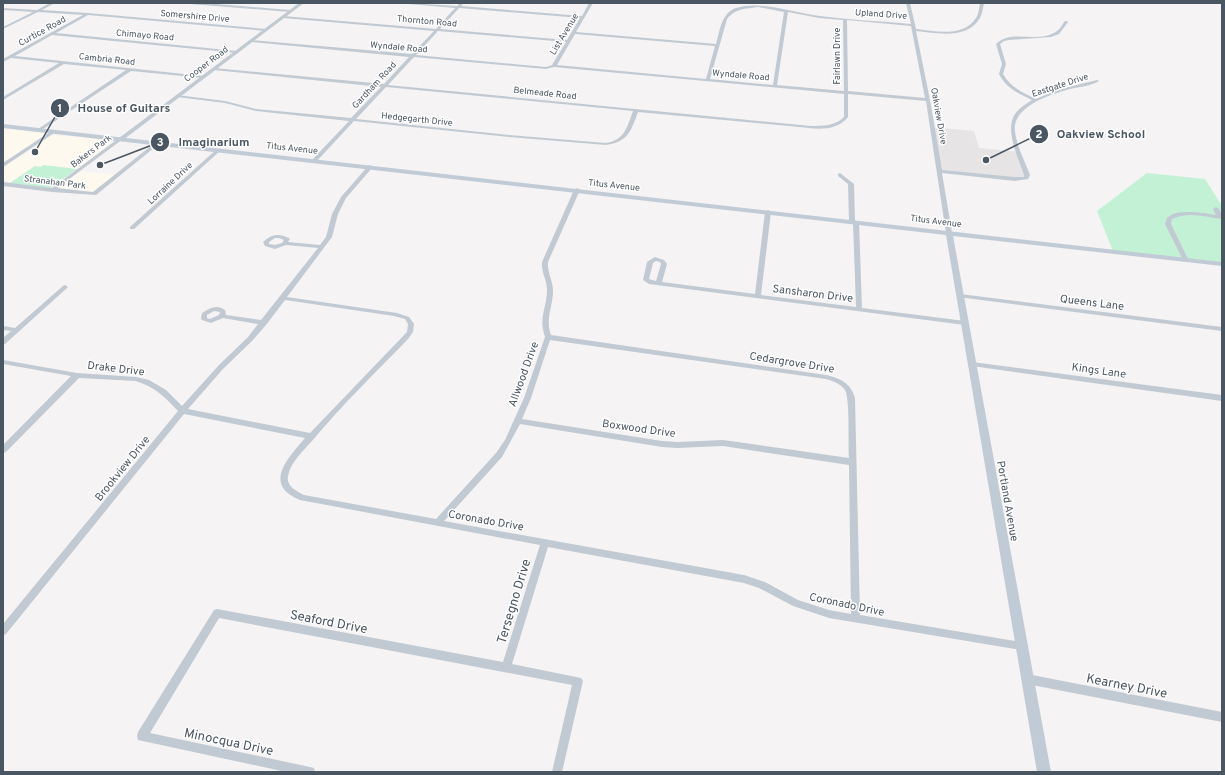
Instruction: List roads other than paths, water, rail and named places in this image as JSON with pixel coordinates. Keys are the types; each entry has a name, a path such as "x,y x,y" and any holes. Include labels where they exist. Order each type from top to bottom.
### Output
{"main road":[{"name":"Titus Avenue","path":"3,126 1222,264"},
{"name":"Portland Avenue","path":"949,233 1044,772"}],"street":[{"path":"3,28 52,3"},
{"path":"190,3 290,12"},
{"name":"Cooper Road","path":"120,139 302,3"},
{"path":"409,3 460,5 583,17"},
{"name":"List Avenue","path":"546,68 554,66 591,3"},
{"name":"Oakview Drive","path":"908,3 941,172 949,233"},
{"name":"Upland Drive","path":"708,80 725,19 736,9 758,6 813,17 957,32 966,31 978,18 982,3"},
{"name":"Gardham Road","path":"314,161 460,5"},
{"name":"Somershire Drive","path":"3,9 88,14 266,30"},
{"path":"775,86 786,12"},
{"name":"Curtice Road","path":"3,61 88,14"},
{"name":"Thornton Road","path":"283,17 569,41"},
{"name":"Fairlawn Drive","path":"845,20 845,92"},
{"path":"1035,100 1014,90 1004,80 1002,74 1004,64 998,44 1000,41 1008,39 1039,38 1053,35 1059,32 1066,22"},
{"path":"573,33 718,45"},
{"name":"Chimayo Road","path":"52,34 237,52"},
{"name":"Wyndale Road","path":"250,41 546,68"},
{"name":"Cambria Road","path":"10,57 203,77"},
{"path":"3,99 63,63"},
{"name":"Wyndale Road","path":"554,66 928,100"},
{"path":"40,130 131,69"},
{"name":"Belmeade Road","path":"214,69 822,127 834,125 845,119 845,92"},
{"name":"Eastgate Drive","path":"941,172 1018,180 1026,178 1027,175 1013,131 1013,123 1018,112 1035,100 1097,81"},
{"name":"Hedgegarth Drive","path":"178,96 225,102 256,110 509,136 606,144 616,143 625,137 636,110"},
{"path":"3,165 54,131"},
{"name":"Bakers Park","path":"52,190 120,139"},
{"name":"Stranahan Park","path":"3,184 94,194 158,143"},
{"name":"Lorraine Drive","path":"132,228 219,150"},
{"name":"Brookview Drive","path":"3,631 212,376 250,339 264,323 322,247 332,230 339,206 344,197 370,167"},
{"path":"840,175 851,184 858,309"},
{"name":"Allwood Drive","path":"438,522 499,455 518,421 548,337 545,324 550,292 545,271 545,262 577,190"},
{"path":"1221,217 1216,209 1222,210"},
{"path":"758,296 768,212"},
{"path":"1185,259 1168,222 1170,218 1184,214 1221,217"},
{"path":"286,243 322,247"},
{"name":"Sansharon Drive","path":"659,283 965,323"},
{"path":"3,342 65,287"},
{"name":"Queens Lane","path":"960,296 1222,329"},
{"name":"Coronado Drive","path":"283,298 395,314 407,318 412,324 410,332 406,337 311,436 289,462 284,473 284,484 294,495 303,498 744,579 796,603 829,614 1021,646"},
{"path":"222,316 264,323"},
{"path":"3,328 17,330"},
{"name":"Cedargrove Drive","path":"548,337 826,377 844,383 850,392 856,619"},
{"name":"Drake Drive","path":"3,362 77,375 147,382 164,392 182,412"},
{"name":"Kings Lane","path":"972,364 1222,398"},
{"path":"3,450 77,375"},
{"path":"182,412 311,436"},
{"name":"Boxwood Drive","path":"518,421 662,444 678,445 706,442 723,443 852,462"},
{"name":"Tersegno Drive","path":"506,667 545,542"},
{"name":"Seaford Drive","path":"142,736 217,613 578,681 557,772"},
{"name":"Kearney Drive","path":"1027,679 1222,717"},
{"name":"Minocqua Drive","path":"142,736 310,772"}],"place":[{"name":"House of Guitars","path":"35,152"},
{"name":"Oakview School","path":"986,160"},
{"name":"Imaginarium","path":"100,165"}]}
